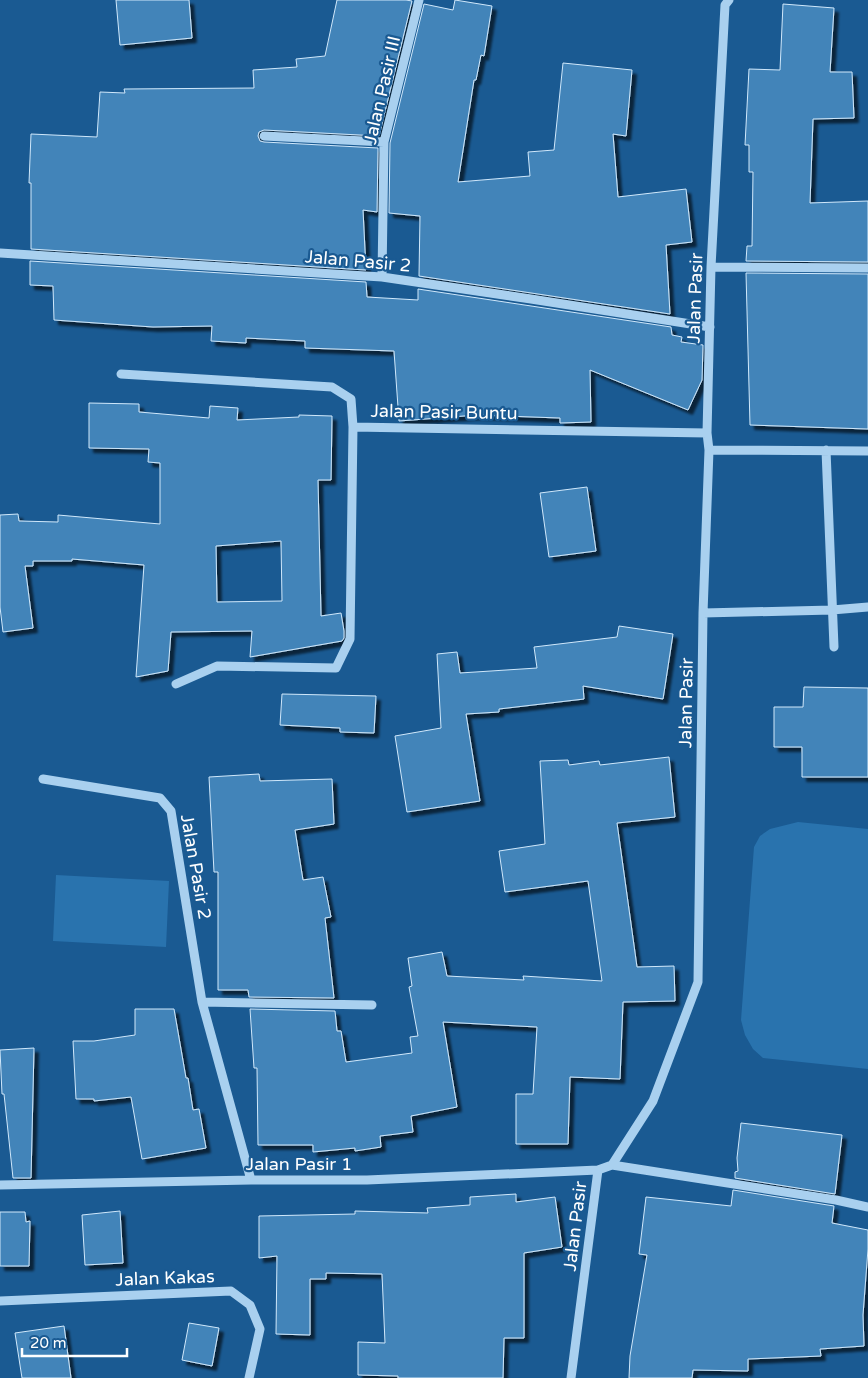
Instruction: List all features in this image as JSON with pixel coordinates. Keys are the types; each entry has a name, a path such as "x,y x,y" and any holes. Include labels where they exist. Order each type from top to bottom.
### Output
{"street":[{"name":"Jalan Pasir III","path":"382,277 384,142 419,0"},
{"name":"Jalan Pasir","path":"572,1378 598,1170 612,1165 653,1100 698,982 703,613 709,450 707,433 711,267 724,2"},
{"path":"264,136 384,142"},
{"name":"Jalan Pasir 2","path":"0,253 382,277 710,328"},
{"path":"711,267 868,268"},
{"name":"Jalan Pasir Buntu","path":"121,374 332,387 351,399 353,427 707,433"},
{"path":"176,684 217,666 336,668 350,639 353,427"},
{"path":"709,450 868,451"},
{"path":"826,450 834,647"},
{"path":"703,613 832,610 868,607"},
{"name":"Jalan Pasir 2","path":"44,779 160,798 171,810 202,1002 251,1180"},
{"path":"202,1002 372,1005"},
{"path":"612,1165 836,1200 868,1207"},
{"name":"Jalan Pasir 1","path":"0,1185 251,1180 367,1180 598,1170"},
{"name":"Jalan Kakas","path":"0,1301 232,1292 250,1305 260,1329 249,1378"}],"shaded area":[{"path":"798,822 868,829 868,1069 763,1058 753,1049 745,1035 741,1020 754,847 760,836 770,829"},
{"path":"56,875 169,881 166,947 53,941"}],"building":[{"path":"116,0 189,0 192,38 120,45"},
{"path":"337,0 412,1 379,136 264,130 259,132 258,136 260,141 264,142 378,148 377,212 363,210 366,270 31,249 31,183 29,183 31,134 97,137 100,92 125,93 124,89 254,88 253,70 297,67 296,59 325,56"},
{"path":"455,0 492,6 484,56 481,55 476,80 474,80 458,182 530,176 528,152 554,150 563,63 632,70 626,136 613,134 618,197 686,189 692,242 666,245 670,314 419,276 420,216 389,213 390,143 424,4 453,10"},
{"path":"783,4 834,8 830,72 852,72 854,118 813,119 810,203 868,201 868,262 746,261 747,246 752,246 753,172 749,172 749,145 745,145 749,69 780,70"},
{"path":"30,261 366,282 367,297 418,300 418,289 671,327 672,335 682,337 681,342 703,345 702,380 688,410 590,370 591,422 560,423 560,418 477,415 399,421 394,351 305,348 305,341 246,338 246,343 211,341 212,326 153,327 54,320 53,286 30,285"},
{"path":"746,273 868,274 868,429 750,425"},
{"path":"89,403 139,404 139,412 209,418 210,406 238,408 237,420 299,417 299,415 332,416 331,480 318,480 321,616 341,613 344,631 342,641 250,657 252,631 171,632 168,671 136,677 144,565 72,559 72,561 33,561 33,566 25,566 33,628 3,632 0,607 0,515 18,514 19,521 58,522 58,515 160,524 160,463 148,462 149,449 89,448","holes":["281,541 282,601 217,602 216,546"]},
{"path":"587,487 596,551 549,557 540,493"},
{"path":"619,626 673,634 663,699 583,686 584,699 499,709 499,712 466,714 480,801 407,812 395,736 441,728 437,654 457,652 460,673 537,668 534,647 617,637"},
{"path":"804,687 868,688 868,777 802,777 802,747 774,747 774,707 803,707"},
{"path":"282,694 376,696 374,733 340,732 340,728 280,725"},
{"path":"669,757 675,817 617,823 637,967 674,966 675,1001 623,1002 620,1079 570,1077 568,1144 516,1144 516,1094 533,1094 537,1027 443,1022 457,1107 411,1116 413,1132 380,1136 381,1147 355,1151 355,1148 313,1152 313,1145 258,1145 257,1068 254,1068 250,1009 335,1011 337,1031 341,1031 346,1062 412,1053 410,1037 418,1036 409,987 412,986 408,958 442,952 447,976 524,980 523,976 602,981 588,881 505,892 499,851 545,844 540,761 568,760 569,765 599,761 600,765"},
{"path":"259,774 260,781 332,779 334,824 295,830 303,880 323,877 331,917 325,918 334,998 249,997 248,990 218,990 218,872 214,872 209,777"},
{"path":"135,1009 174,1009 193,1110 199,1109 206,1148 142,1159 131,1097 94,1101 94,1099 76,1099 73,1041 94,1041 135,1035"},
{"path":"34,1048 31,1178 13,1178 4,1094 2,1094 0,1050"},
{"path":"741,1123 842,1135 835,1194 735,1178 735,1172 738,1171 737,1158"},
{"path":"733,1190 834,1206 832,1223 868,1230 863,1315 864,1346 820,1349 821,1356 748,1359 748,1371 693,1370 692,1378 629,1378 630,1356 647,1255 639,1254 646,1197 731,1206"},
{"path":"516,1194 516,1202 555,1197 562,1247 524,1253 524,1338 504,1338 503,1378 398,1378 398,1376 358,1375 358,1342 385,1343 382,1274 326,1273 326,1279 310,1279 310,1335 276,1334 277,1256 259,1258 259,1216 355,1214 355,1211 428,1213 427,1208 470,1205 470,1197"},
{"path":"120,1211 123,1263 85,1265 82,1215"},
{"path":"0,1212 25,1212 26,1222 30,1221 29,1266 0,1266"},
{"path":"189,1323 219,1328 212,1366 182,1360"},
{"path":"64,1326 71,1378 22,1378 15,1333"}]}
